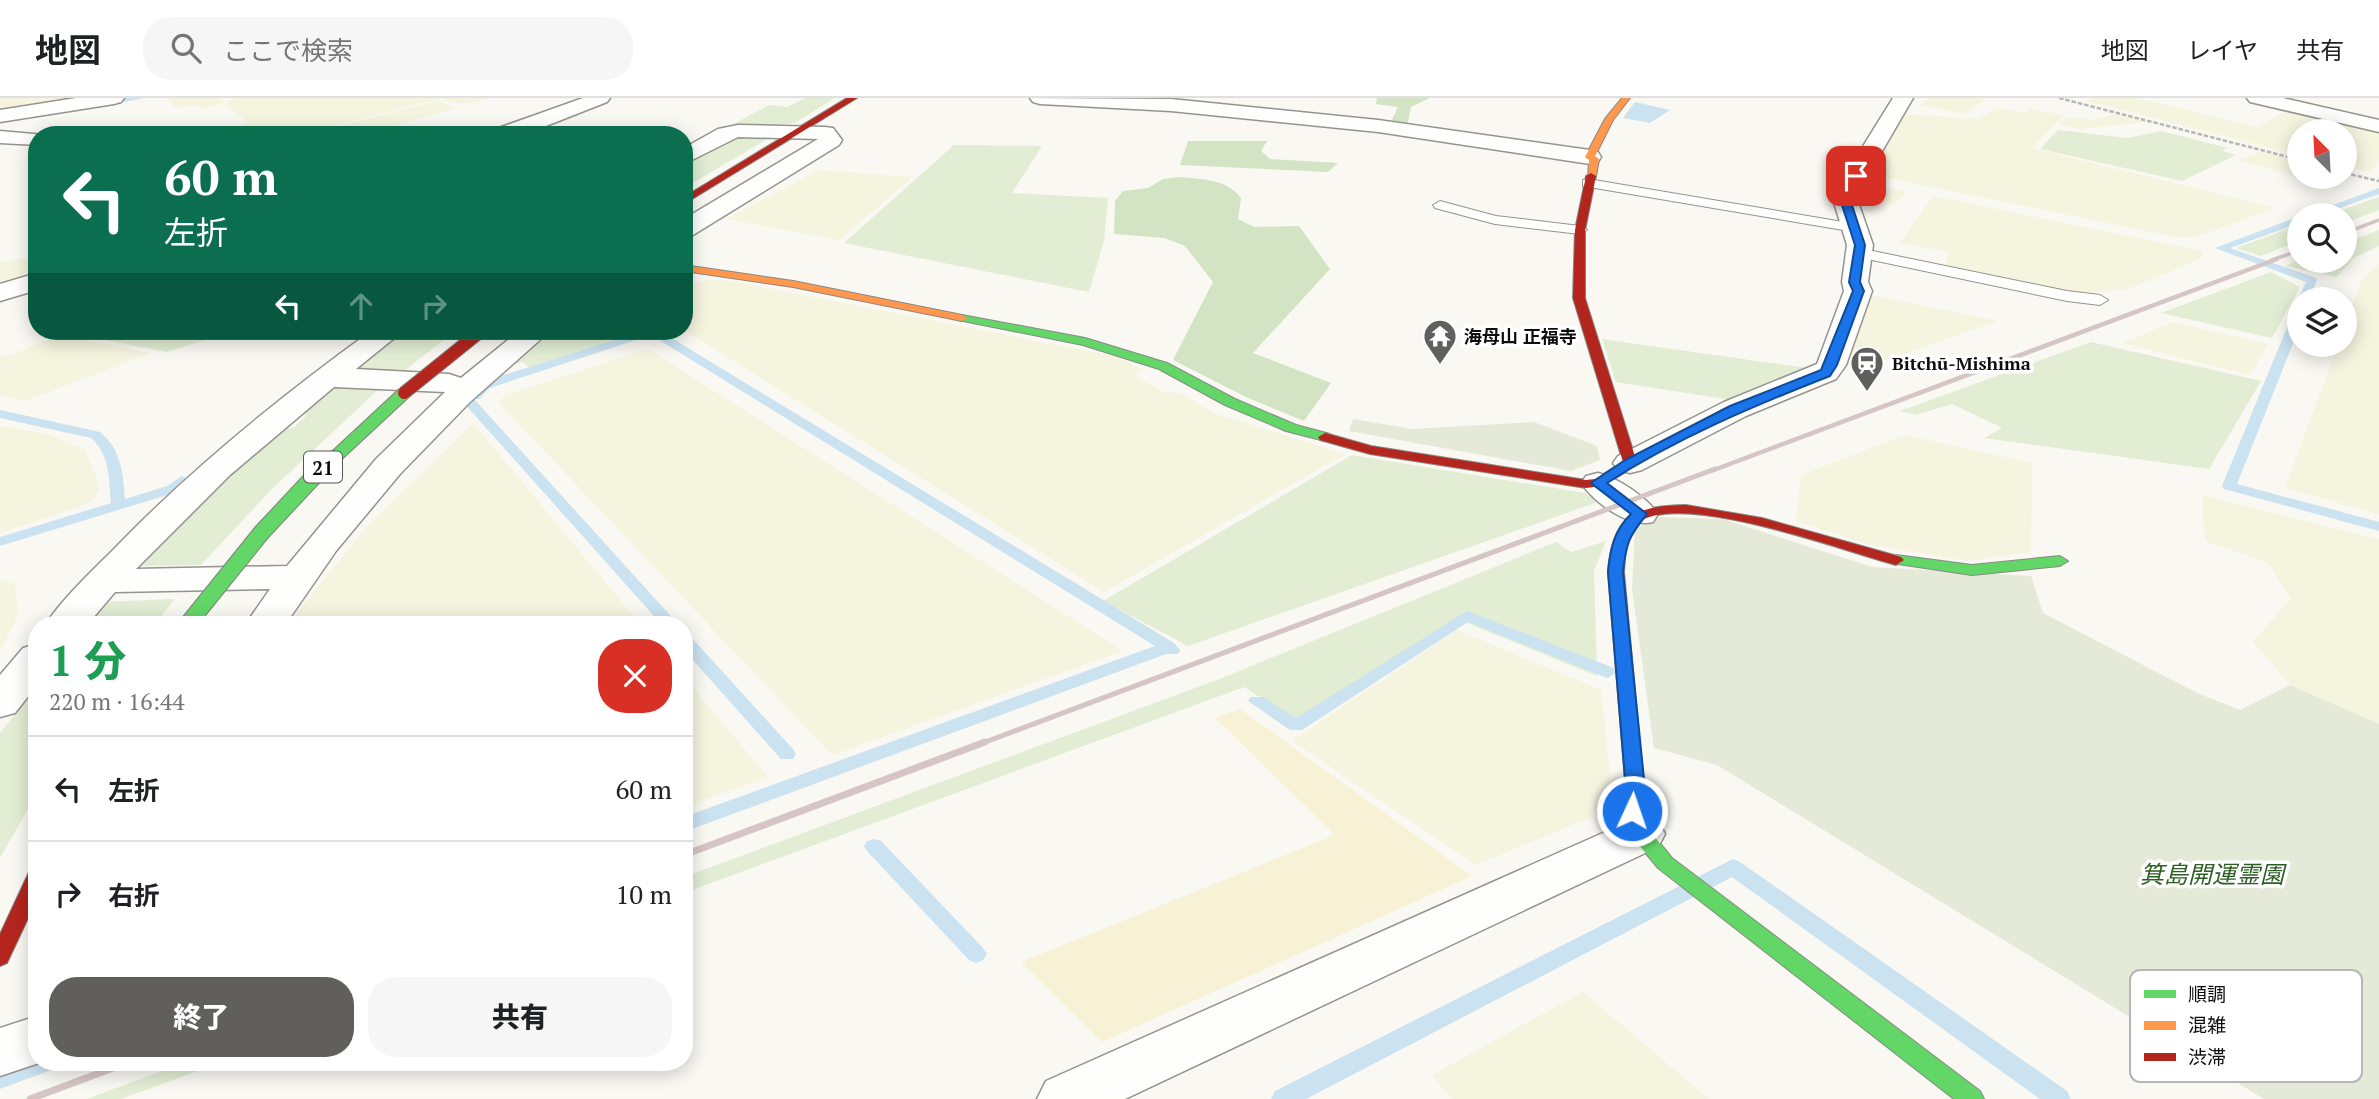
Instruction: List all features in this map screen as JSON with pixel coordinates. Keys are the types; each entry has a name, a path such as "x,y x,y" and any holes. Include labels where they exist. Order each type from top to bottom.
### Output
{"street":[{"path":"0,116 114,98"},
{"path":"528,126 600,98"},
{"path":"693,196 853,98"},
{"path":"1041,98 1171,105 1378,126 1594,159 1580,230 1579,298 1630,463"},
{"path":"1171,105 1196,98"},
{"path":"1590,158 1609,119 1626,98"},
{"path":"693,269 793,284 1085,341 1163,366 1230,402 1291,428 1370,450 1586,484 1598,483 1630,463 1735,409 1825,373 1831,365 1858,291 1855,282 1857,241 1844,196 1903,98"},
{"path":"2257,98 2379,126"},
{"path":"693,152 726,134 738,131 825,133 831,140 693,224"},
{"path":"0,137 28,139"},
{"path":"0,292 28,284"},
{"path":"73,616 103,581 194,488 325,377 376,340"},
{"name":"21","path":"193,616 215,586 268,524 321,469 410,387 470,340"},
{"path":"271,616 296,577 364,491 412,439 471,384 525,340"},
{"path":"325,377 471,384"},
{"path":"1598,483 1640,514"},
{"path":"1972,1099 1718,906 1653,848 1632,806 1634,779 1616,572 1618,552 1626,527 1640,514 1680,509 1730,514 1854,551 1908,563 1979,570 2060,561"},
{"path":"103,581 296,577"},
{"path":"0,704 28,668"},
{"path":"1066,1099 1653,848"},
{"path":"0,957 28,896"},
{"path":"0,1052 28,1043"}],"lane":[{"path":"1588,183 1857,241 2067,296 2100,300"},
{"path":"1440,205 1495,220 1580,230"}],"path":[{"path":"2059,98 2287,157"},
{"path":"2357,176 2379,181"}],"green space":[{"path":"0,98 81,98 0,113"},
{"path":"167,98 220,98 225,103 203,109 195,105 176,108"},
{"path":"234,98 443,98 332,126 241,126 248,122 225,105"},
{"path":"443,98 489,98 462,105"},
{"path":"805,98 835,98 795,123 722,130 769,105 787,107"},
{"path":"1377,98 1430,98 1411,107 1407,127 1390,124 1398,107 1376,104"},
{"path":"1930,98 1986,99 1965,114 1921,105"},
{"path":"2096,98 2136,98 2257,127 2290,109 2334,119 2287,119 2287,152 2086,101"},
{"path":"438,101 456,108 393,126 339,126"},
{"path":"1998,108 2024,113 2030,109 2064,115 2032,148 2275,208 2196,237 2175,237 1869,174 1903,114 1978,119"},
{"path":"2114,114 2148,122 2079,129 2058,124 2068,117 2095,120"},
{"path":"2357,124 2379,129 2379,161 2373,171 2357,169"},
{"path":"2058,130 2128,138 2161,131 2228,148 2222,151 2236,155 2182,181 2040,149"},
{"path":"734,136 771,137 693,183 693,158"},
{"path":"1188,141 1267,141 1261,151 1270,159 1338,163 1328,172 1180,165"},
{"path":"954,145 1042,146 1012,193 1108,198 1104,241 1089,292 844,243"},
{"path":"2261,152 2287,159 2287,174 2239,160"},
{"path":"819,170 913,177 839,240 726,219"},
{"path":"1179,177 1213,181 1228,187 1241,198 1238,219 1254,227 1299,226 1330,269 1253,353 1331,383 1304,421 1246,397 1173,360 1213,282 1185,246 1164,238 1114,234 1115,201 1123,191 1148,188 1163,179"},
{"path":"1863,183 1907,192 1894,205 1855,197"},
{"path":"1933,196 2203,251 2202,258 2128,289 2080,294 1945,265 1950,252 1900,243"},
{"path":"2379,197 2379,210 2357,218 2357,205"},
{"path":"2287,229 2287,246 2261,256 2236,248"},
{"path":"2379,230 2379,246 2357,257 2357,238"},
{"path":"28,257 28,277 0,285 0,262"},
{"path":"2379,264 2379,514 2285,488 2334,357 2357,357 2357,293 2361,282"},
{"path":"2271,272 2300,287 2287,287 2287,311 2272,338 2161,313"},
{"path":"2318,273 2341,273 2337,277"},
{"path":"732,281 1114,356 1144,370 1133,375 1164,392 1181,393 1213,413 1345,454 1104,592 693,336 693,282"},
{"path":"1866,294 1998,321 1859,370 1847,364"},
{"path":"2173,322 2268,344 2250,375 2123,343"},
{"path":"1602,339 1807,368 1731,400 1616,382"},
{"path":"47,340 85,340 151,353 25,401 0,395 0,355 8,356"},
{"path":"104,340 205,340 167,352"},
{"path":"391,340 444,340 399,375 345,373"},
{"path":"537,340 613,340 529,367 522,362 500,369"},
{"path":"2091,342 2261,381 2209,469 1984,438 2002,428 1952,404 1916,415 1900,411"},
{"path":"648,349 1123,651 832,755 498,402 506,395"},
{"path":"326,384 381,387 272,489 201,565 137,566 263,434 294,427 306,416 302,405"},
{"path":"1353,419 1412,429 1534,422 1597,446 1600,460 1571,471 1349,431"},
{"path":"473,423 634,616 294,616 363,531"},
{"path":"0,426 48,434 85,450 100,487 93,500 0,533"},
{"path":"1905,435 2032,463 2031,552 1968,561 1871,545 1796,521 1801,475"},
{"path":"1352,455 1585,493 1598,502 1188,646 1103,601"},
{"path":"2202,495 2379,539 2379,724 2290,685 2253,641 2291,599 2268,563 2205,541"},
{"name":"箕島開運霊園","path":"1660,517 1723,519 1872,567 2031,576 2043,613 2197,693 2240,710 2290,685 2379,724 2379,1099 2264,1099 2236,1082 2362,1082 2362,970 2130,970 2130,1017 1717,765 1654,748 1632,589 1635,529"},
{"path":"1606,541 1594,571 1597,676 1457,619 1296,720 1244,687 693,890 693,874 1217,680 1556,542 1571,552"},
{"path":"0,579 15,584 18,615 0,651"},
{"path":"175,599 161,616 91,616 101,602"},
{"path":"1457,630 1601,690 1611,783 1591,817 1476,865 1292,741"},
{"path":"693,688 768,777 693,804"},
{"path":"28,697 28,809 0,858 0,733"},
{"path":"1583,992 1709,1099 1452,1099 1432,1075"},
{"path":"162,1071 197,1071 121,1099 87,1099"}],"sand":[{"path":"1240,709 1472,876 1102,1042 1021,962 1335,835 1215,718"}],"water":[{"path":"1635,102 1670,110 1650,123 1623,118"}],"waterway":[{"path":"103,104 140,98"},
{"path":"2345,203 2379,191"},
{"path":"2287,224 2220,248 2287,271"},
{"path":"2292,273 2312,280 2309,287"},
{"path":"475,396 486,385 625,340"},
{"path":"667,340 1168,647"},
{"path":"2287,342 2229,486 2379,527"},
{"path":"469,402 663,616"},
{"path":"0,414 95,435 108,448 111,457 116,476 118,505"},
{"path":"118,505 172,489 182,480"},
{"path":"0,542 118,505"},
{"path":"1257,701 1296,726 1467,616 1608,672"},
{"path":"693,822 1168,647"},
{"path":"1168,647 1172,650"},
{"path":"693,650 787,754"},
{"path":"874,846 976,954"},
{"path":"1283,1099 1733,867 2059,1099"},
{"path":"0,1079 28,1069"}],"railway":[{"path":"2357,228 2379,220"},
{"path":"2272,260 2287,255"},
{"path":"1711,471 2277,259"},
{"path":"980,744 1715,469"},
{"path":"693,852 985,742"},
{"path":"30,1099 105,1071"}],"traffic: fast":[{"path":"962,318 1085,342 1163,366 1230,402 1291,428 1325,437"},
{"path":"194,616 236,562 316,474 404,393"},
{"path":"1896,560 1972,570 2060,561"},
{"path":"1636,822 1641,834 1665,863 1972,1099"}],"traffic: slow":[{"path":"1591,176 1594,159 1590,157 1609,119 1626,98"},
{"path":"693,269 793,284 962,318"}],"traffic: jam":[{"path":"693,196 853,98"},
{"path":"1325,437 1370,450 1586,484 1598,483 1630,463 1579,298 1580,230 1591,176"},
{"path":"404,393 470,340"},
{"path":"1636,822 1632,811 1634,779 1616,572 1620,543 1630,523 1635,518 1656,510 1686,509 1722,514 1762,522 1896,560"},
{"path":"0,957 28,896"}],"place":[{"name":"海母山 正福寺","path":"1440,366"},
{"name":"Bitchū-Mishima","path":"1867,393"}],"route":[{"path":"1632,811 1634,779 1616,572 1618,552 1626,527 1640,514 1598,483 1630,463 1735,409 1825,373 1831,365 1858,291 1855,282 1860,245 1844,196 1856,176"}]}
